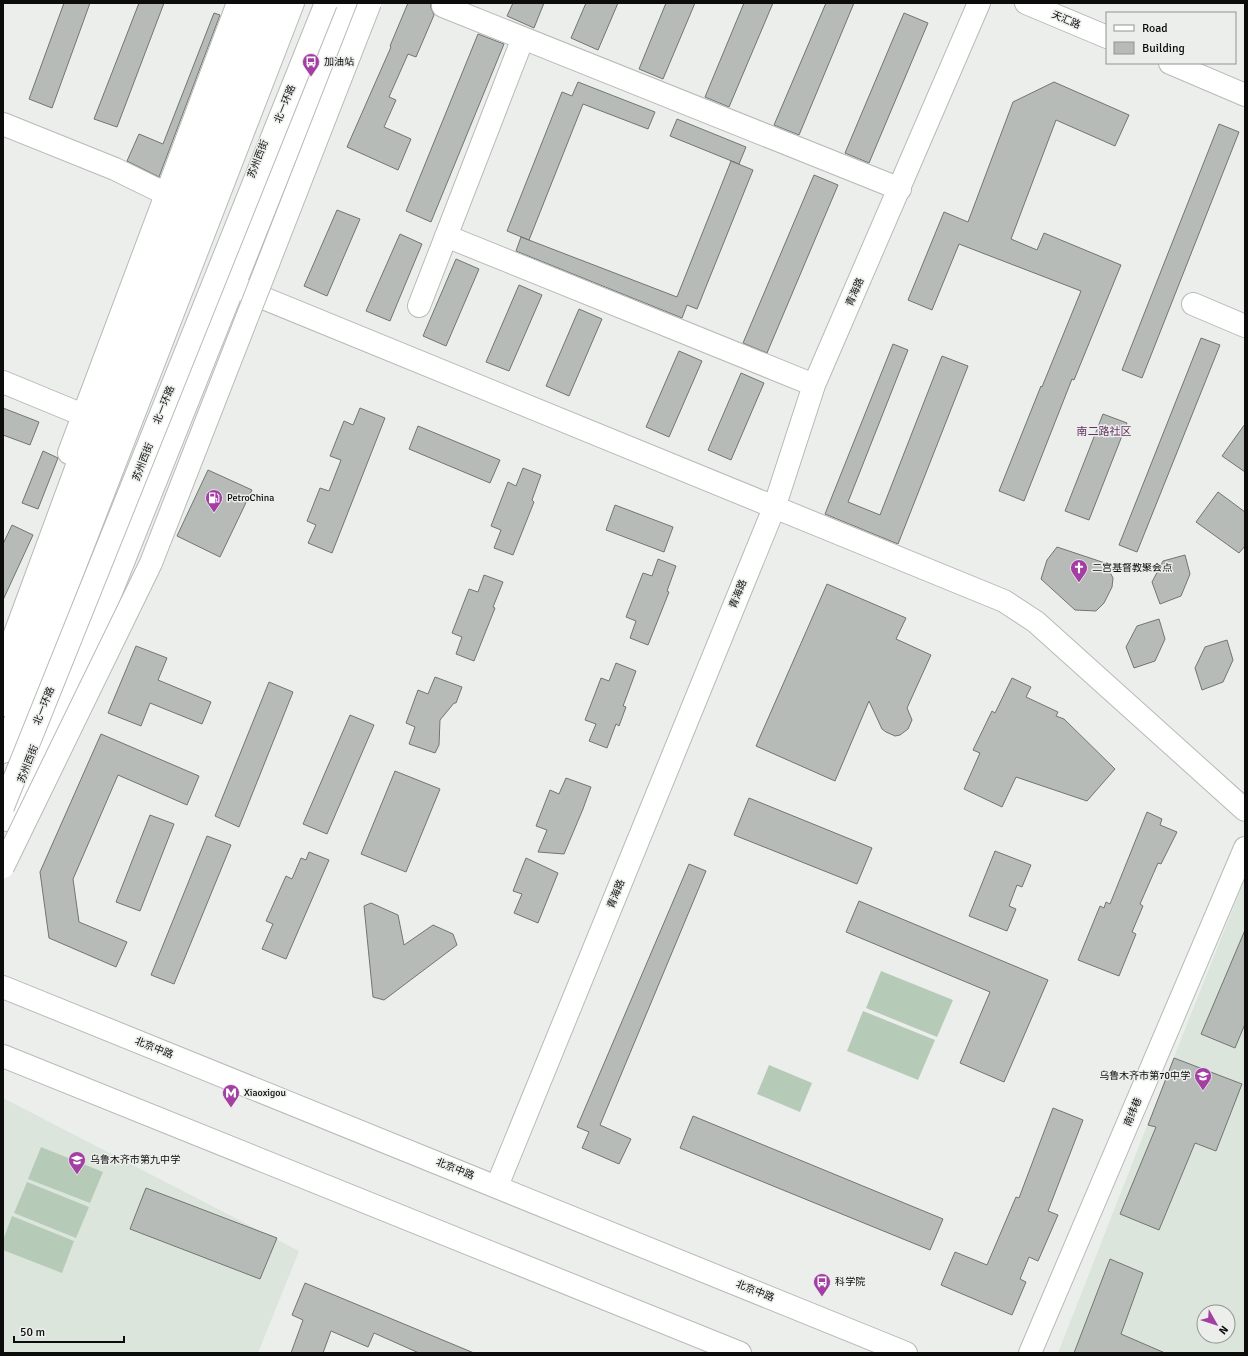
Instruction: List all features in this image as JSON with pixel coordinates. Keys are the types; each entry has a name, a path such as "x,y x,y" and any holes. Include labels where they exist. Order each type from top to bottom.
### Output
{"main road":[{"path":"69,453 238,3"},
{"path":"3,705 11,662 125,336 257,3"},
{"path":"11,662 274,3"},
{"path":"3,721 46,628 287,3"},
{"name":"北一环路","path":"3,752 293,3"},
{"name":"苏州西街","path":"4,819 318,3"},
{"name":"北一环路","path":"4,819 326,3"},
{"path":"4,819 110,595 347,3"},
{"path":"3,867 151,563 370,3"},
{"name":"青海路","path":"496,1186 774,508 814,385 900,189 979,3"},
{"name":"天汇路","path":"1026,3 1106,37"},
{"path":"443,6 900,189"},
{"path":"419,306 523,38"},
{"path":"1172,64 1245,94"},
{"path":"3,124 115,169 166,194"},
{"path":"446,236 814,385"},
{"path":"234,286 1004,601 1036,622 1245,810"},
{"path":"1193,304 1245,326"},
{"path":"3,382 83,415"},
{"name":"南纬巷","path":"1030,1353 1245,848"},
{"name":"北京中路","path":"3,987 906,1353"},
{"path":"3,1056 740,1353"}],"shaded area":[{"name":"乌鲁木齐市第70中学","path":"1245,878 1245,1353 1058,1353 1174,1057"},
{"name":"乌鲁木齐市第九中学","path":"3,1098 299,1251 258,1353 3,1353"}],"green space":[{"path":"881,971 953,1000 937,1037 866,1008"},
{"path":"863,1011 935,1040 918,1080 847,1051"},
{"path":"769,1065 812,1083 800,1112 757,1094"},
{"path":"41,1147 103,1172 90,1203 28,1179"},
{"path":"27,1182 89,1207 76,1238 14,1213"},
{"path":"12,1216 74,1241 62,1273 3,1250 3,1240"}],"building":[{"path":"64,3 90,3 52,108 29,99"},
{"path":"139,3 164,3 117,127 94,119"},
{"path":"408,3 431,3 431,8 434,15 416,57 408,54 389,97 396,100 384,127 411,139 398,170 347,147 391,47 390,46"},
{"path":"513,3 544,3 534,28 507,16"},
{"path":"586,3 618,3 598,50 571,38"},
{"path":"666,3 695,3 663,79 639,69"},
{"path":"744,3 773,3 729,107 705,97"},
{"path":"826,3 854,3 799,135 774,125"},
{"path":"214,13 220,15 159,177 127,161 139,134 163,144"},
{"path":"904,13 928,23 869,163 845,153"},
{"path":"478,34 504,44 431,222 406,211"},
{"path":"578,82 655,112 648,129 583,104 529,240 507,231 562,92 572,96"},
{"path":"1054,82 1129,115 1115,146 1056,120 1011,239 1037,250 1044,233 1121,265 1074,380 1072,379 1024,501 999,491 1081,291 959,244 932,310 908,300 944,212 968,222 1013,102"},
{"path":"677,119 746,147 739,164 670,136"},
{"path":"1219,124 1239,132 1142,378 1122,370"},
{"path":"731,161 753,170 697,309 687,305 682,318 516,251 521,237 677,297"},
{"path":"814,175 838,185 767,353 743,343"},
{"path":"337,210 360,219 327,296 304,286"},
{"path":"400,234 422,244 390,321 366,311"},
{"path":"456,259 479,269 446,346 423,336"},
{"path":"519,285 542,295 509,371 486,362"},
{"path":"579,309 602,319 569,396 546,386"},
{"path":"1201,338 1220,345 1137,552 1119,545"},
{"path":"893,344 908,350 848,502 880,515 942,356 968,366 898,544 825,514"},
{"path":"679,351 702,361 669,437 646,427"},
{"path":"741,373 764,383 731,460 708,450"},
{"path":"3,408 39,422 30,445 3,435"},
{"path":"360,408 385,418 332,553 308,543 316,525 307,521 320,488 329,491 341,460 330,456 344,421 353,425"},
{"path":"1103,414 1127,423 1089,520 1065,511"},
{"path":"1245,424 1245,472 1222,456"},
{"path":"418,426 500,460 490,483 409,449"},
{"path":"43,451 58,458 38,509 22,503"},
{"path":"523,468 541,475 532,500 534,502 513,555 494,548 501,530 491,526 508,482 516,486"},
{"name":"PetroChina","path":"208,470 252,490 220,557 177,536"},
{"path":"1218,492 1245,512 1245,546 1239,553 1196,522"},
{"path":"615,505 673,527 664,552 606,530"},
{"path":"12,525 33,535 3,600 3,544"},
{"name":"二宫基督教聚会点","path":"1057,547 1105,563 1113,578 1112,587 1104,603 1096,611 1075,610 1041,579 1047,560"},
{"path":"1185,555 1190,574 1181,596 1160,604 1152,582 1163,561"},
{"path":"658,559 676,566 667,591 669,592 648,645 630,638 636,621 626,617 643,573 652,576"},
{"path":"484,575 503,582 493,607 495,608 474,661 456,654 462,637 452,633 469,589 478,592"},
{"path":"827,584 906,618 896,639 931,655 907,708 912,720 908,729 900,735 895,736 886,732 882,729 869,701 835,781 756,746"},
{"path":"1159,619 1165,639 1155,661 1134,668 1126,647 1137,626"},
{"path":"1227,640 1233,660 1223,682 1202,690 1195,668 1205,647"},
{"path":"136,646 167,658 158,680 211,702 202,724 150,703 141,726 108,713"},
{"path":"616,663 636,671 623,706 626,707 619,726 616,724 607,748 589,741 596,724 585,720 601,678 609,681"},
{"path":"435,677 462,687 456,703 454,703 440,720 439,745 435,753 409,744 415,727 406,723 418,690 428,694"},
{"path":"1012,678 1031,687 1026,697 1058,712 1056,716 1064,719 1115,769 1087,801 1016,777 1002,807 964,789 980,753 973,750 992,711 995,713"},
{"path":"269,682 293,692 239,827 215,816"},
{"path":"350,715 374,725 327,834 303,824"},
{"path":"101,734 199,776 187,805 118,775 73,879 79,922 127,942 116,967 49,938 40,872"},
{"path":"395,771 440,789 406,872 361,854"},
{"path":"566,778 591,787 583,809 564,854 538,852 547,830 536,826 550,790 559,794"},
{"path":"749,798 872,848 857,884 734,835"},
{"path":"1147,812 1162,819 1160,825 1177,832 1161,864 1158,863 1140,904 1143,906 1132,932 1136,934 1119,976 1078,960 1100,906 1104,908 1106,902 1110,904"},
{"path":"150,815 174,824 140,911 116,902"},
{"path":"207,836 231,845 174,984 151,975"},
{"path":"995,851 1031,865 1022,887 1017,885 1009,906 1016,909 1007,931 969,916"},
{"path":"309,852 329,860 286,959 262,949 273,924 266,921 286,876 292,879 301,858 306,860"},
{"path":"526,858 558,873 538,923 514,913 522,894 513,891"},
{"path":"689,864 706,871 600,1125 631,1139 619,1164 582,1148 589,1132 577,1127"},
{"path":"859,901 1048,980 1004,1082 960,1063 990,992 846,932"},
{"path":"371,903 398,915 404,945 433,925 453,934 457,945 384,1000 373,997 364,906"},
{"path":"1245,930 1245,1024 1235,1048 1201,1034"},
{"path":"1174,1058 1242,1084 1216,1151 1195,1143 1159,1230 1120,1214 1156,1127 1148,1125"},
{"path":"1053,1108 1083,1120 1048,1211 1058,1215 1038,1261 1029,1257 1020,1279 1026,1282 1012,1315 941,1285 955,1252 987,1265 1016,1197 1019,1198"},
{"path":"693,1116 943,1219 930,1250 680,1148"},
{"path":"146,1188 277,1238 260,1279 130,1229"},
{"path":"1110,1259 1143,1273 1121,1334 1165,1353 1074,1353"},
{"path":"305,1283 474,1353 419,1353 374,1333 368,1347 331,1331 323,1353 291,1353 303,1320 292,1315"}],"place":[{"name":"加油站","path":"311,77"},
{"name":"PetroChina","path":"214,513"},
{"name":"二宫基督教聚会点","path":"1079,583"},
{"name":"乌鲁木齐市第70中学","path":"1203,1091"},
{"name":"Xiaoxigou","path":"231,1108"},
{"name":"乌鲁木齐市第九中学","path":"77,1175"},
{"name":"科学院","path":"822,1297"}],"district":[{"name":"南二路社区","path":"1104,431"}]}
